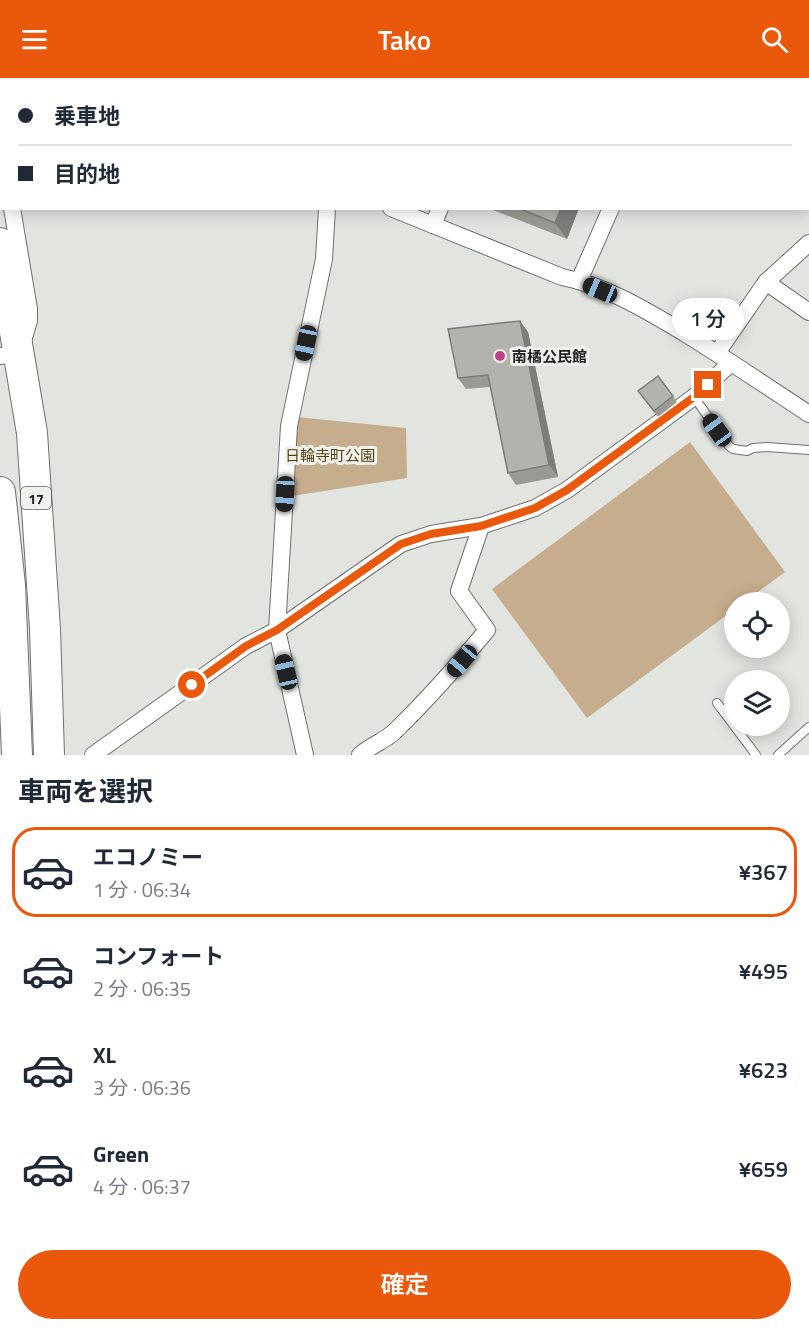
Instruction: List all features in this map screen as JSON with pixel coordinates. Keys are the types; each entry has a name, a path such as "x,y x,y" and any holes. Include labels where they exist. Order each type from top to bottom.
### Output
{"highway":[{"name":"17","path":"0,243 9,355 32,433 45,629 49,755"},
{"name":"17","path":"0,492 10,585 17,755"}],"street":[{"path":"9,355 29,321 12,210"},
{"path":"305,755 277,630 289,426 324,259 327,210"},
{"path":"396,210 641,307 717,353 809,414"},
{"path":"433,225 439,210"},
{"path":"579,281 610,210"},
{"path":"717,353 766,282 809,243"},
{"path":"766,282 809,312"},
{"path":"93,755 246,646 277,630 401,544 431,534 481,526 535,508 567,490 694,397 731,363"},
{"path":"360,755 393,733 449,676 487,630 459,591 481,526"}],"lane":[{"path":"694,397 733,449 747,451 767,447 809,450"},
{"path":"717,703 756,755"},
{"path":"778,755 809,727"}],"green space":[{"name":"日輪寺町公園","path":"297,417 406,428 407,478 292,496"},
{"path":"690,442 785,572 758,592 724,592 724,617 587,718 492,589"}],"building":[{"path":"523,210 560,210 555,223"},
{"path":"520,321 549,465 508,473 488,375 458,378 448,329"},
{"path":"658,376 673,396 654,411 638,391"}],"place":[{"name":"南橘公民館","path":"500,356"}],"route":[{"path":"192,685 246,646 277,630 401,544 431,534 481,526 535,508 567,490 708,385"}]}
